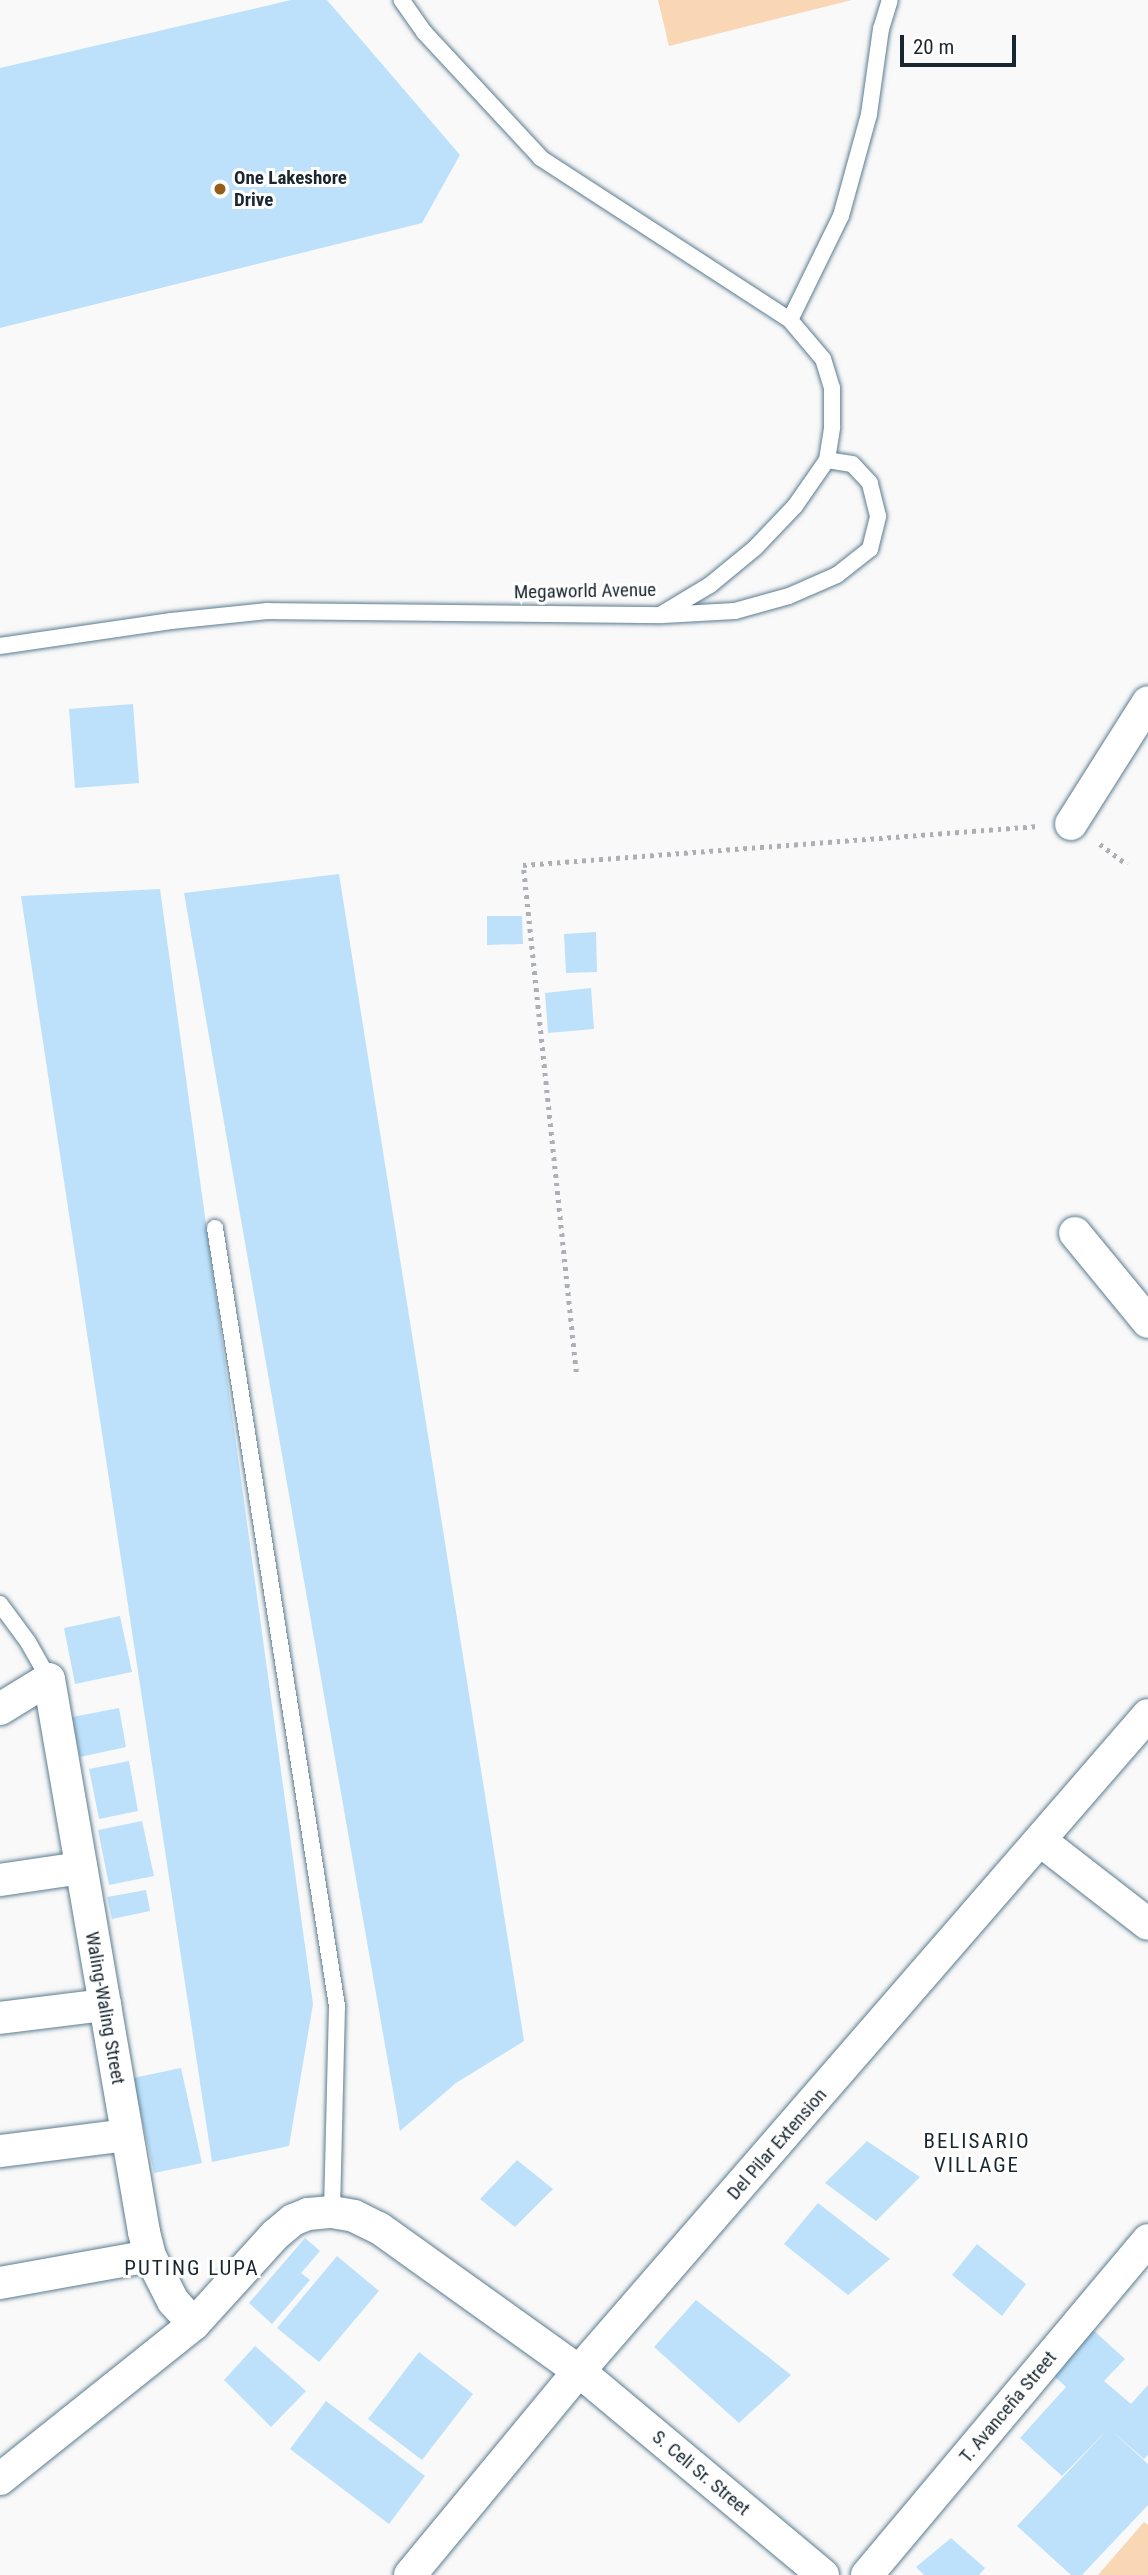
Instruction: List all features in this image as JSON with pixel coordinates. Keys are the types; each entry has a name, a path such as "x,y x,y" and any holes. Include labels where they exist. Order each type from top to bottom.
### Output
{"street":[{"path":"1071,824 1148,702"},
{"path":"1075,1233 1148,1322"},
{"path":"0,1709 49,1679"},
{"name":"Waling-Waling Street","path":"49,1679 126,2135 150,2256 173,2301 194,2324"},
{"name":"Del Pilar Extension","path":"410,2575 579,2371 1148,1715"},
{"path":"1041,1841 1148,1924"},
{"path":"0,1880 81,1868"},
{"path":"0,2018 105,2005"},
{"path":"0,2151 126,2135"},
{"path":"0,2479 194,2324 275,2235 308,2214 332,2212"},
{"name":"S. Celi Sr. Street","path":"332,2212 354,2216 379,2228 579,2371 823,2575"},
{"name":"T. Avanceña Street","path":"867,2575 1148,2239"},
{"path":"0,2283 150,2256"}],"lane":[{"name":"Megaworld Avenue","path":"0,646 171,621 267,611 660,615 710,585 755,548 796,506 827,460 832,427 832,388 823,359 790,320 541,158 424,32 401,0"},
{"path":"790,320 841,216 869,114 881,29 890,0"},
{"path":"660,615 735,611 789,596 837,575 870,549 878,516 870,483 852,464 827,460"},
{"path":"215,1228 337,2006 332,2212"},
{"path":"0,1604 28,1642 49,1679"}],"path":[{"path":"576,1372 523,865 1071,824"}],"shaded area":[{"path":"658,0 852,0 669,46"},
{"path":"1144,2522 1148,2525 1148,2575 1098,2575"}],"building":[{"name":"One Lakeshore Drive","path":"291,0 327,0 460,155 422,223 0,328 0,68"},
{"path":"133,704 139,783 75,788 69,709"},
{"path":"339,874 524,2041 456,2083 400,2131 184,893"},
{"path":"160,889 313,2004 289,2146 212,2162 21,896"},
{"path":"487,916 522,916 523,944 487,945"},
{"path":"596,932 597,972 566,973 564,934"},
{"path":"591,988 594,1029 548,1033 545,993"},
{"path":"120,1616 132,1672 75,1684 64,1628"},
{"path":"119,1708 126,1747 80,1757 72,1717"},
{"path":"129,1761 138,1811 99,1819 89,1769"},
{"path":"142,1821 154,1876 109,1885 98,1830"},
{"path":"146,1890 150,1911 112,1919 107,1897"},
{"path":"181,2068 202,2163 154,2173 133,2078"},
{"path":"867,2141 920,2177 876,2221 825,2183"},
{"path":"517,2160 553,2189 515,2227 480,2199"},
{"path":"818,2203 890,2259 848,2295 784,2244"},
{"path":"305,2238 320,2251 301,2273 310,2280 272,2324 249,2303"},
{"path":"977,2244 1026,2284 1002,2316 952,2275"},
{"path":"337,2256 379,2291 319,2362 277,2328"},
{"path":"696,2300 791,2375 739,2423 654,2347"},
{"path":"1092,2329 1125,2359 1104,2381 1131,2404 1148,2385 1148,2455 1144,2459 1112,2431 1148,2464 1148,2505 1082,2575 1071,2575 1017,2526 1110,2427 1062,2476 1020,2438 1066,2387 1051,2373"},
{"path":"255,2346 306,2391 271,2427 224,2380"},
{"path":"419,2352 473,2394 422,2460 368,2419"},
{"path":"326,2401 425,2476 389,2524 290,2449"},
{"path":"951,2538 985,2568 979,2575 924,2575 916,2567"}],"place":[{"name":"One Lakeshore Drive","path":"220,189"}],"district":[{"name":"BELISARIO VILLAGE","path":"977,2153"},
{"name":"PUTING LUPA","path":"192,2268"}]}
